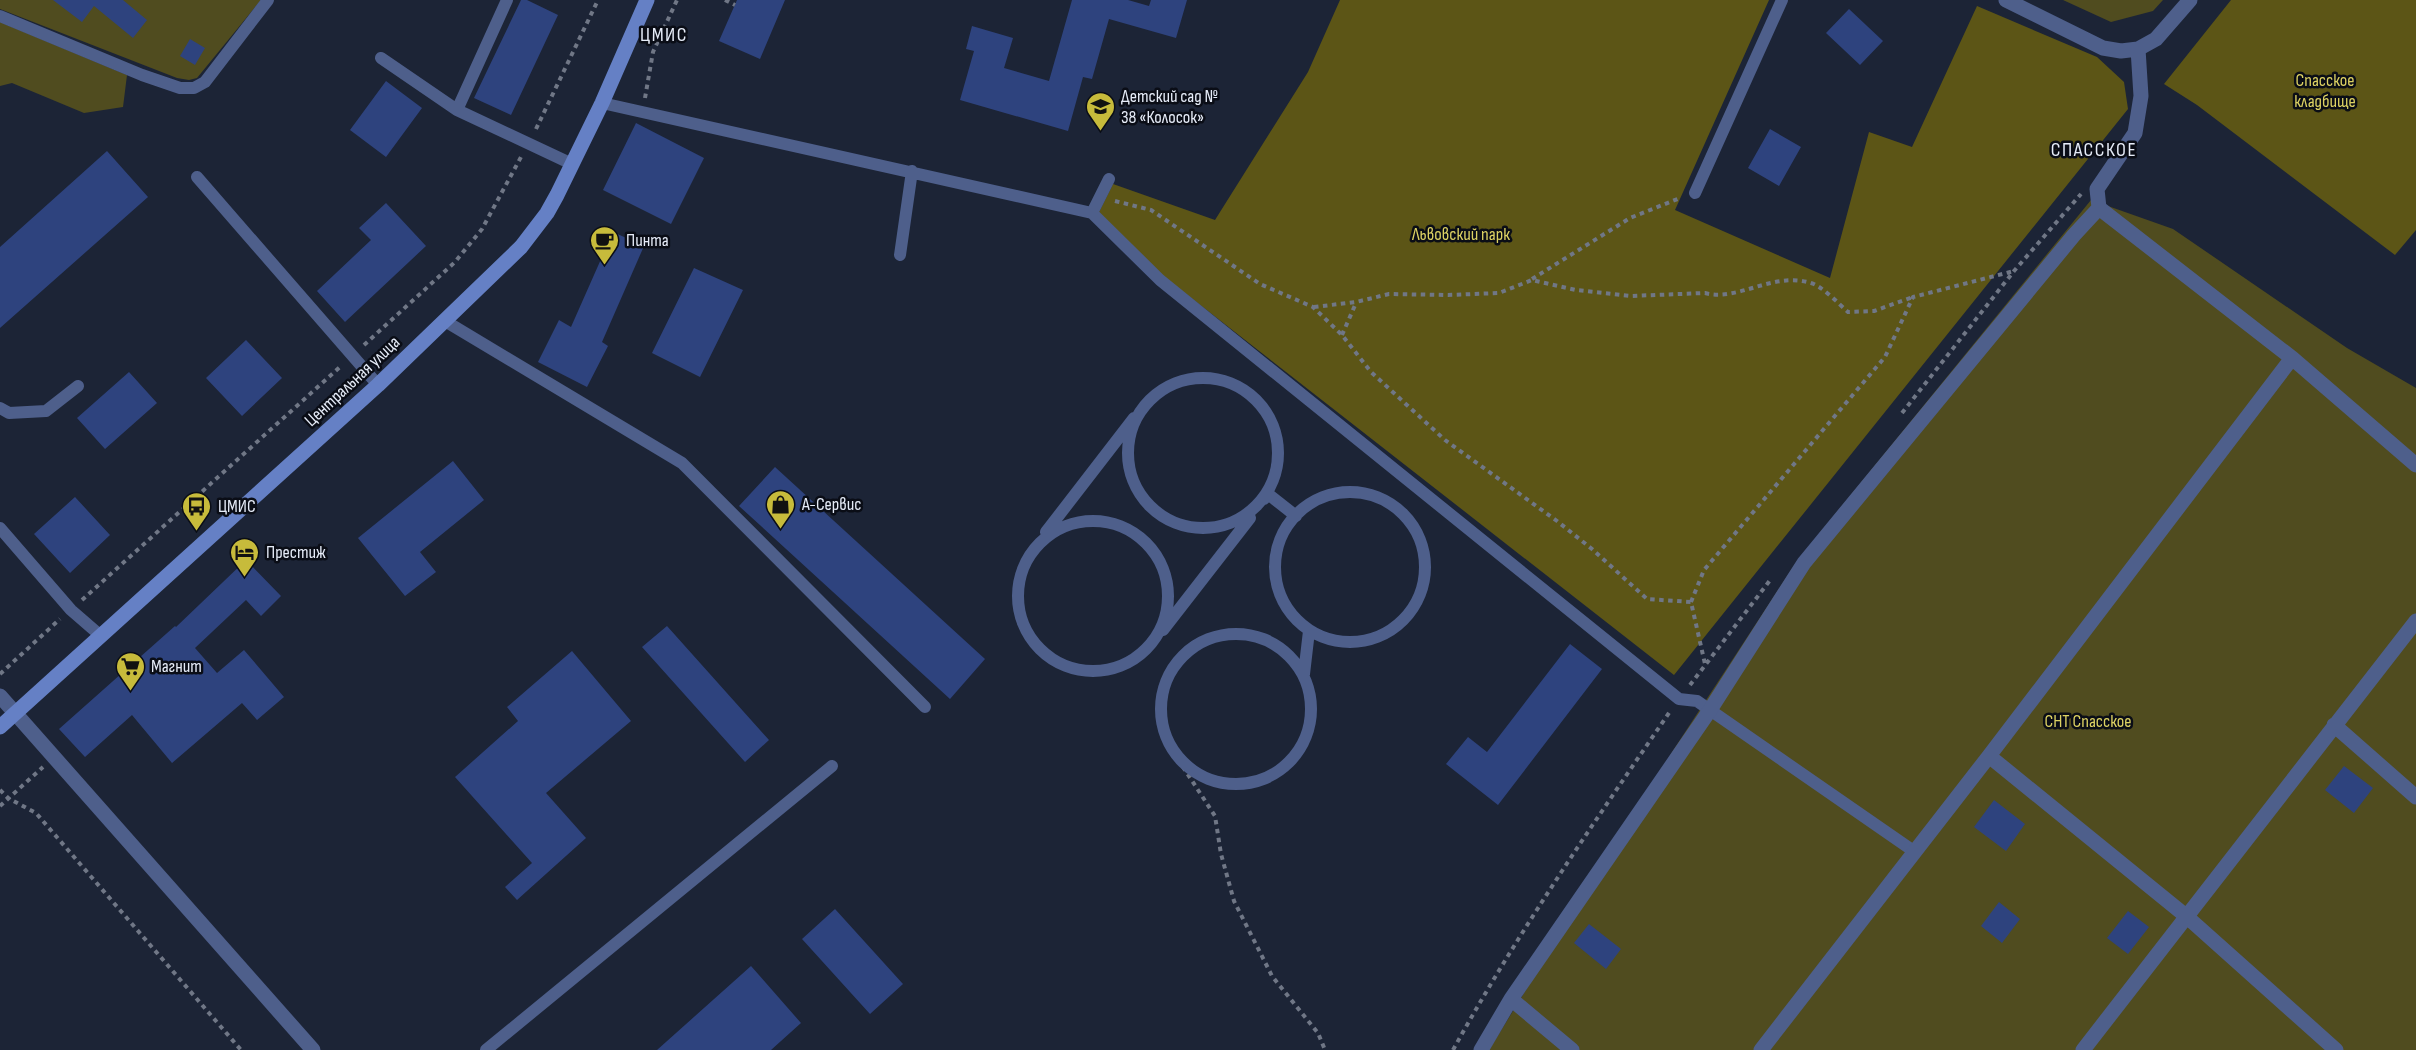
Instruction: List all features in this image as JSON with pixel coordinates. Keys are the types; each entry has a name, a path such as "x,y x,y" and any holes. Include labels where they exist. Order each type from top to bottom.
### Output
{"street":[{"name":"Центральная улица","path":"0,728 378,385 521,247 548,213 602,103 647,0"},
{"path":"2006,0 2103,48 2121,51 2139,49 2156,39 2190,0"},
{"path":"2139,49 2141,96 2135,133 2097,189 2099,208 2292,358 2416,465"},
{"path":"1481,1050 1511,999 1710,710 1804,563 2073,235 2099,208"},
{"path":"1761,1050 1989,756 2292,358"},
{"path":"2083,1050 2416,621"},
{"path":"0,696 313,1050"},
{"path":"2334,725 2416,797"},
{"path":"1989,756 2186,915 2336,1050"},
{"path":"1511,999 1572,1050"}],"lane":[{"path":"0,16 142,75 180,88 194,88 205,82 268,0"},
{"path":"457,110 507,0"},
{"path":"1695,193 1782,0"},
{"path":"381,58 457,110 572,164"},
{"path":"602,103 1092,213 1160,280 1679,699 1697,701 1915,852"},
{"path":"900,255 912,171"},
{"path":"197,177 378,385"},
{"path":"1092,213 1109,179"},
{"path":"445,321 681,463 926,707"},
{"path":"1207,376 1245,388 1271,418 1280,456 1268,494 1157,638 1128,664 1089,673 1051,661 1024,631 1016,592 1028,555 1139,411 1168,385 1207,376"},
{"path":"0,408 9,412 46,411 78,386"},
{"path":"1139,411 1127,449 1129,459 1136,488 1162,517 1200,529 1239,521 1268,494"},
{"path":"1354,490 1392,502 1418,532 1427,571 1415,608 1385,635 1347,644 1309,632 1282,602 1274,563 1286,525 1315,499 1354,490"},
{"path":"1268,494 1296,516"},
{"path":"1028,555 1058,528 1096,520 1134,532 1161,561 1169,600 1157,638"},
{"path":"0,528 71,610 101,636"},
{"path":"1304,674 1278,645 1240,633 1202,641 1172,668 1160,706 1168,744 1195,774 1233,786 1271,778 1301,751 1313,713 1304,674 1309,632"},
{"path":"486,1050 832,766"}],"path":[{"path":"0,674 455,262 482,229 529,143 598,0"},
{"path":"639,112 646,95 653,52 677,0"},
{"path":"725,0 735,5"},
{"path":"1314,307 1356,302 1389,294 1448,295 1499,292 1532,280 1630,218 1695,193"},
{"path":"1100,197 1151,210 1260,284 1314,307 1342,335 1371,372 1445,440 1557,521 1647,599 1691,602"},
{"path":"1532,280 1576,290 1629,296 1706,293 1717,296 1778,280 1813,283 1848,312 1874,311 1913,297 2014,271"},
{"path":"1705,664 1691,602 1704,570 1885,357 1913,297"},
{"path":"1342,335 1356,302"},
{"path":"1453,1050 1478,1004 1563,869 1679,699"},
{"path":"1168,744 1215,816 1221,854 1234,901 1272,976 1318,1033 1325,1050"},
{"path":"0,806 54,757"},
{"path":"0,790 8,798 36,813 241,1050"}],"green space":[{"path":"0,0 261,0 197,78 189,80 177,78 0,9"},
{"name":"Львовский парк","path":"1340,0 1769,0 1675,210 1830,278 1869,132 1912,147 1977,6 2097,57 2124,82 2128,109 1674,675 1094,222 1113,184 1215,220 1308,72"},
{"path":"2063,0 2163,0 2153,11 2111,22"},
{"name":"Спасское кладбище","path":"2231,0 2416,0 2416,230 2395,255 2197,105 2164,84"},
{"path":"0,22 127,75 123,107 84,113 12,83 0,86"},
{"name":"СНТ Спасское","path":"2091,200 2173,229 2347,348 2416,388 2416,1050 1489,1050 1674,749 1797,561"}],"building":[{"path":"53,0 123,0 147,20 133,38 94,6 82,22"},
{"path":"521,0 527,0 558,15 511,115 474,98"},
{"path":"737,0 785,0 760,59 719,41"},
{"path":"1072,0 1128,0 1149,6 1151,0 1187,0 1176,38 1109,19 1092,79 1083,77 1068,131 960,100 974,51 966,49 972,26 1013,38 1004,68 1049,81"},
{"path":"1849,9 1883,41 1860,65 1826,33"},
{"path":"190,39 205,48 195,65 180,56"},
{"path":"386,81 422,108 386,157 350,130"},
{"path":"636,123 704,158 671,224 603,190"},
{"path":"1770,129 1801,147 1779,186 1748,168"},
{"path":"107,151 148,197 0,328 0,247"},
{"path":"386,203 426,246 345,322 317,291 371,240 359,228"},
{"path":"613,232 644,246 602,342 608,346 587,387 538,362 559,320 571,327"},
{"path":"694,268 743,290 700,377 652,353"},
{"path":"246,340 282,378 242,416 206,378"},
{"path":"129,372 157,403 105,449 77,418"},
{"path":"453,461 484,500 420,552 436,572 405,596 358,538"},
{"path":"775,467 985,659 950,699 739,506"},
{"path":"75,497 110,535 70,573 34,534"},
{"path":"246,560 281,596 261,616 246,600 195,648 217,673 244,650 284,697 257,720 242,703 172,763 132,715 85,757 59,729 176,627"},
{"path":"667,626 769,740 745,762 642,647"},
{"path":"1570,644 1602,669 1498,805 1446,764 1468,737 1487,752"},
{"path":"572,651 631,721 546,793 586,838 517,900 505,887 532,863 455,777 518,721 507,707"},
{"path":"2344,766 2373,788 2354,813 2325,790"},
{"path":"1994,800 2025,824 2006,851 1974,827"},
{"path":"1999,902 2020,919 2002,943 1981,926"},
{"path":"835,909 903,984 870,1014 802,939"},
{"path":"2128,911 2149,927 2128,954 2107,938"},
{"path":"1589,924 1621,949 1606,969 1574,943"},
{"path":"751,966 801,1023 771,1050 657,1050"}],"place":[{"name":"Детский сад № 38 «Колосок»","path":"1100,132"},
{"name":"Пинта","path":"605,266"},
{"name":"A-Сервис","path":"781,530"},
{"name":"ЦМИС","path":"197,532"},
{"name":"Престиж","path":"245,578"},
{"name":"Магнит","path":"130,692"}],"district":[{"name":"ЦМИС","path":"664,34"},
{"name":"СПАССКОЕ","path":"2094,149"}]}
